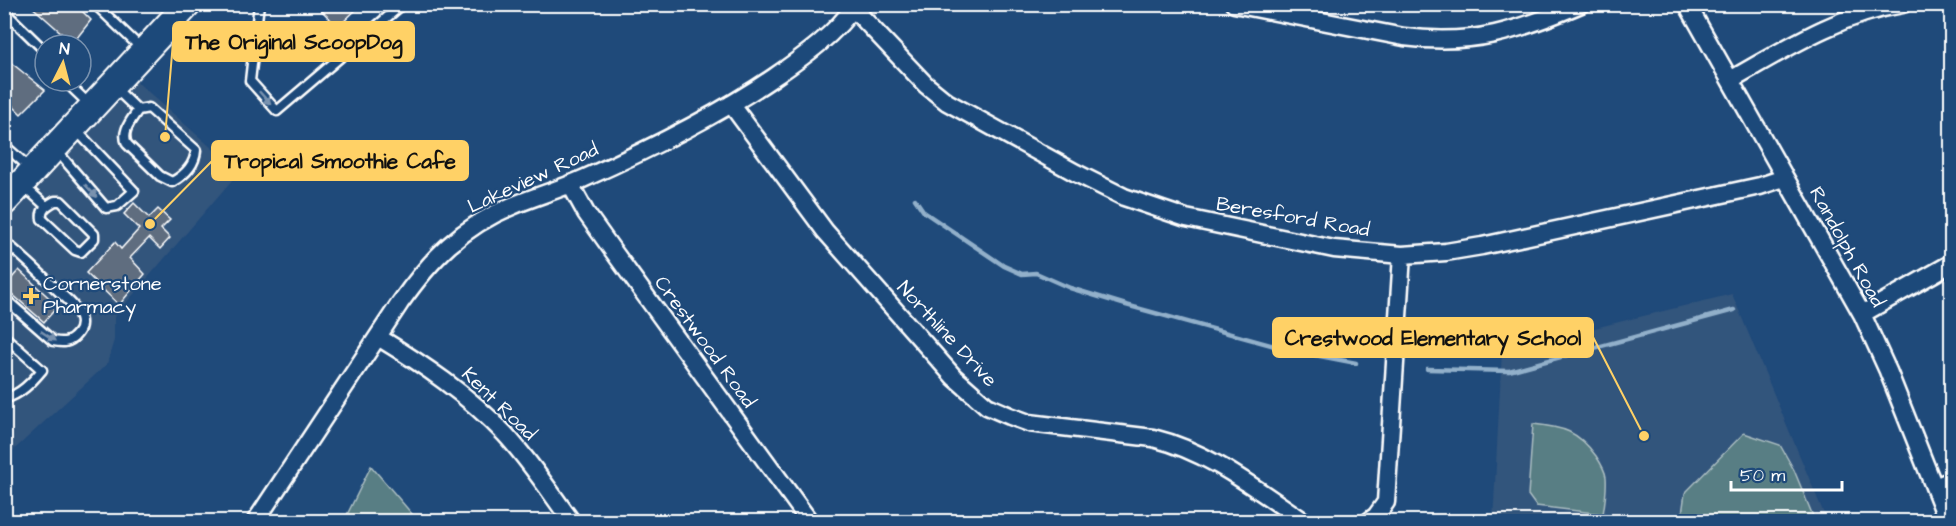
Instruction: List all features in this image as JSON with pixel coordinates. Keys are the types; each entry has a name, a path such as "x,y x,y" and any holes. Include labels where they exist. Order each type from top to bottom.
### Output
{"main road":[{"path":"20,185 188,4"}],"street":[{"path":"1234,4 1404,37 1425,40 1457,40 1479,38 1513,30 1581,4"},
{"name":"Randolph Road","path":"1687,4 1862,314 1888,371 1948,522"},
{"path":"1730,80 1800,41 1840,22 1860,14 1903,4"},
{"name":"Lakeview Road","path":"255,522 422,272 454,240 510,207 570,184 696,124 731,104 794,63 830,34 854,6"},
{"name":"Beresford Road","path":"854,6 926,85 947,102 1066,168 1124,196 1186,218 1334,249 1402,255 1446,252 1760,186 1784,178"},
{"name":"Northline Drive","path":"731,104 825,231 954,377 987,406 1029,423 1170,442 1206,457 1305,522"},
{"name":"Crestwood Road","path":"570,184 586,213 810,522"},
{"path":"1384,522 1402,255"},
{"path":"1862,314 1952,263"},
{"name":"Kent Road","path":"378,337 423,364 474,404 506,435 572,522"},
{"path":"1935,487 1952,480"},
{"path":"1368,522 1376,516 1386,502"}],"lane":[{"path":"95,4 144,51"},
{"path":"259,4 250,81 277,111 398,8 399,4"},
{"path":"4,11 33,39"},
{"path":"112,86 138,110"},
{"path":"77,93 93,107"},
{"path":"149,108 196,150 195,160 183,176 172,182 160,176 127,144 124,137 125,130 138,110 149,108"},
{"path":"54,148 106,208 117,206 134,190 74,128"},
{"path":"4,145 20,185 46,206"},
{"path":"55,201 61,201 94,234 94,239 81,252 75,250 42,219 41,213 46,206 55,201"},
{"path":"4,241 73,306 80,318 79,332 70,341 62,343 53,341 4,298"},
{"path":"4,336 42,370 27,388 4,399"}],"shaded area":[{"path":"136,81 239,172 114,317 114,340 107,364 5,458 5,213"},
{"path":"1732,294 1827,521 1493,522 1502,351"}],"green space":[{"path":"1533,424 1569,432 1583,441 1596,456 1606,477 1603,514 1536,506 1528,495"},
{"path":"1744,433 1780,445 1794,470 1815,521 1681,521 1685,493"},
{"path":"371,466 418,521 344,521"}],"building":[{"path":"29,4 75,4 91,20 81,33 62,33"},
{"path":"315,4 362,4 338,27"},
{"path":"4,57 33,80 33,93 42,93 21,114 4,97"},
{"path":"134,203 149,218 158,209 170,220 161,229 170,238 160,249 149,238 130,258 145,274 119,305 86,273 115,242 121,249 139,229 124,214"},
{"name":"Cornerstone Pharmacy","path":"19,270 58,306 44,322 4,287"}],"waterway":[{"path":"915,199 924,212 1004,266 1022,274 1036,273 1070,288 1289,350 1356,363"},
{"path":"1427,369 1509,371 1734,310"}],"place":[{"name":"The Original ScoopDog","path":"165,137"},
{"name":"Tropical Smoothie Cafe","path":"150,224"},
{"name":"Cornerstone Pharmacy","path":"31,296"},
{"name":"Crestwood Elementary School","path":"1644,436"}]}
